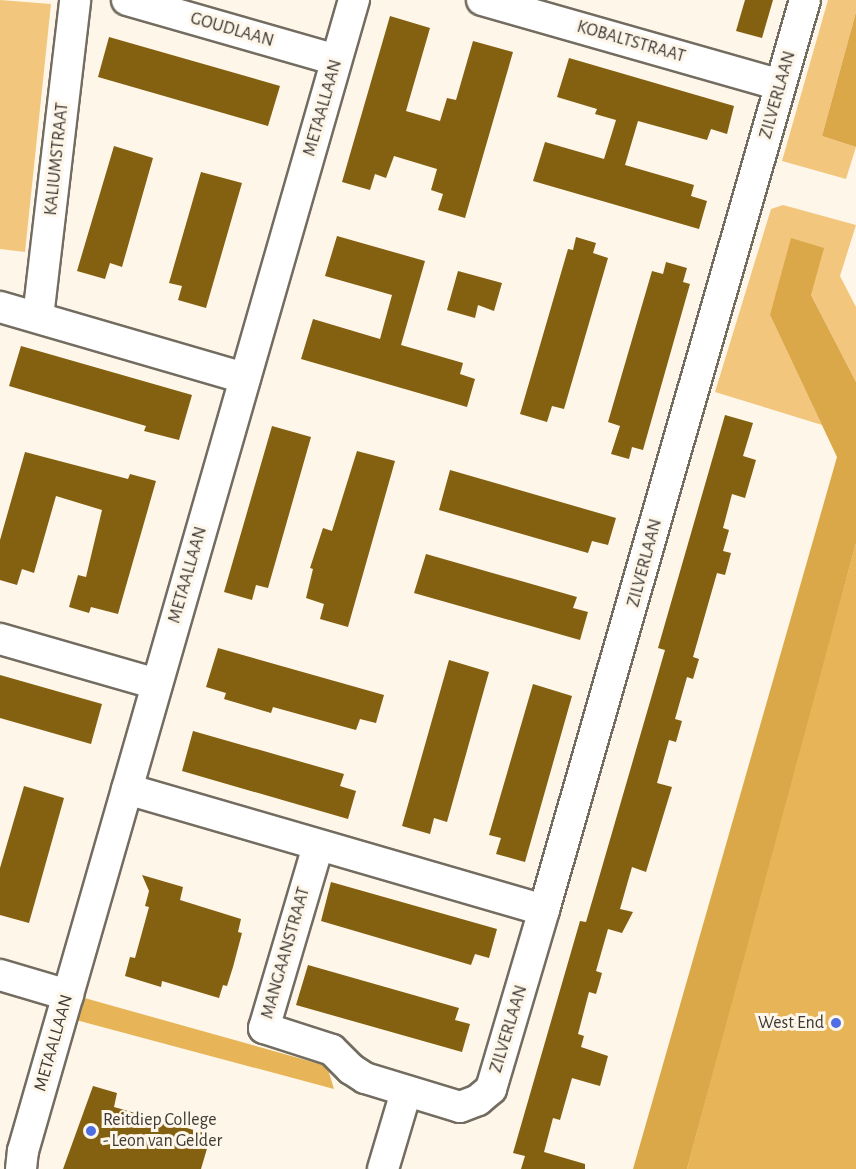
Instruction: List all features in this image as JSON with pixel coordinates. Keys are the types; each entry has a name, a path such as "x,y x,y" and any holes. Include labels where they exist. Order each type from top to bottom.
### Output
{"street":[{"name":"KALIUMSTRAAT","path":"38,317 75,0"},
{"name":"GOUDLAAN","path":"128,0 336,60"},
{"name":"METAALLAAN","path":"19,1163 354,0"},
{"name":"KOBALTSTRAAT","path":"482,0 780,85"},
{"name":"ZILVERLAAN","path":"460,1107 478,1100 491,1089 806,0"},
{"path":"0,307 245,378"},
{"path":"0,639 157,684"},
{"path":"127,789 544,910"},
{"name":"MANGAANSTRAAT","path":"318,846 264,1028 332,1050 351,1069 365,1078 460,1107"},
{"path":"0,975 68,995"},
{"path":"383,1169 406,1092"}],"shaded area":[{"path":"0,0 51,4 25,252 0,249"},
{"path":"828,0 856,0 856,12 822,136 856,147 846,179 782,161"},
{"path":"856,12 856,147 822,136"},
{"path":"783,205 856,225 840,276 856,307 856,382 811,295 770,315 822,425 715,392 771,209"},
{"path":"791,238 824,248 811,295 856,382 856,543 687,1169 633,1169 837,457 770,315"},
{"path":"856,543 856,1169 687,1169 781,816"},
{"path":"81,997 327,1066 334,1089 76,1020"}],"building":[{"path":"745,0 773,0 762,38 736,31"},
{"path":"390,16 430,28 406,111 440,121 447,98 456,100 473,41 513,52 465,218 438,210 443,194 431,190 437,169 394,156 386,178 375,174 370,190 342,182"},
{"path":"109,37 280,86 268,126 98,77"},
{"path":"569,58 734,106 727,134 711,129 707,140 638,121 625,165 694,185 691,196 707,201 699,229 533,181 545,142 604,159 616,120 595,114 597,109 557,97"},
{"path":"114,146 153,158 122,267 110,263 105,279 77,271"},
{"path":"201,172 242,183 206,308 178,300 182,286 169,283"},
{"path":"337,236 425,261 401,345 463,363 460,374 475,379 467,407 301,359 313,319 380,339 392,295 325,276"},
{"path":"576,237 596,243 593,253 608,258 564,409 552,406 547,422 520,414 568,249 573,250"},
{"path":"666,262 687,268 683,282 690,284 643,450 632,447 629,459 611,454 620,426 608,422 652,271 663,274"},
{"path":"458,271 502,283 494,311 478,305 475,318 447,310"},
{"path":"21,346 192,395 179,440 144,431 146,426 9,386"},
{"path":"725,415 753,423 743,456 756,460 745,498 732,494 723,528 729,530 723,551 731,553 725,575 717,573 693,657 699,659 693,679 687,677 675,719 682,721 676,742 669,740 657,783 672,787 646,872 632,867 620,909 633,912 622,933 608,929 596,971 602,973 599,984 596,994 589,992 578,1034 584,1036 581,1047 608,1056 600,1086 572,1078 560,1120 553,1118 544,1152 585,1164 585,1169 521,1169 525,1156 513,1153 580,921 586,922 665,650 658,648"},
{"path":"272,426 311,437 268,588 256,585 252,600 224,592"},
{"path":"357,451 395,461 348,627 320,619 324,604 306,598 313,569 310,568 323,528 332,531"},
{"path":"25,452 128,479 130,474 156,481 118,614 91,607 89,613 69,607 78,575 86,577 102,510 56,496 34,573 22,569 17,585 0,580 0,540"},
{"path":"450,470 616,518 608,545 592,541 588,553 439,510"},
{"path":"426,554 577,597 573,608 588,612 580,640 414,593"},
{"path":"218,648 384,695 376,723 360,719 356,730 273,707 271,713 224,699 226,693 206,687"},
{"path":"449,660 489,672 447,822 434,818 430,834 402,826"},
{"path":"0,675 102,704 91,744 0,718"},
{"path":"533,684 572,696 525,862 496,854 501,838 489,835"},
{"path":"193,731 344,774 340,786 356,791 348,819 182,771"},
{"path":"24,786 64,798 29,923 0,915 0,868"},
{"path":"142,875 183,887 180,900 241,919 238,932 242,933 233,967 227,986 223,985 219,998 162,981 161,987 125,976 130,957 135,958 149,907 145,906 149,891"},
{"path":"331,882 497,929 489,958 475,954 471,965 321,921"},
{"path":"308,965 459,1008 455,1020 470,1024 462,1052 296,1005"},
{"path":"93,1086 117,1093 114,1107 211,1135 201,1169 63,1169"}],"place":[{"name":"West End","path":"836,1023"},
{"name":"Reitdiep College - Leon van Gelder","path":"91,1131"}]}
